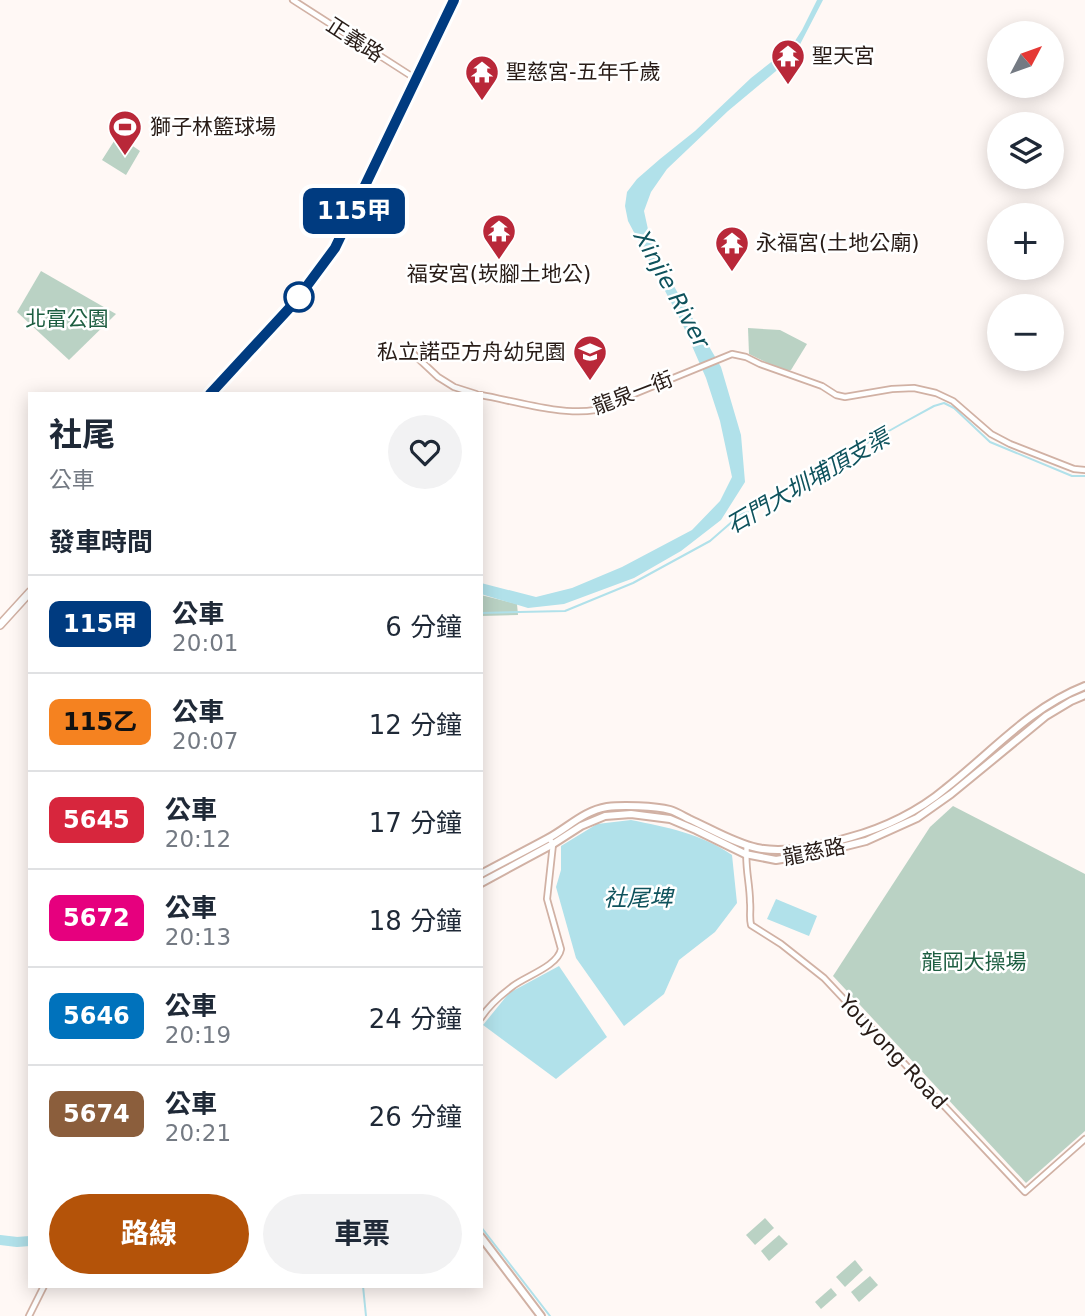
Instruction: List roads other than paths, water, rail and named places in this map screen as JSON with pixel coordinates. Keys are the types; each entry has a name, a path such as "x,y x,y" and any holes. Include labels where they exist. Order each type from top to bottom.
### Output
{"main road":[{"path":"212,392 295,302 335,248 454,0"},
{"path":"0,625 28,594"}],"street":[{"name":"正義路","path":"293,0 416,79"},
{"path":"407,347 438,377 454,387 470,392"},
{"name":"龍泉一街","path":"483,395 569,412 594,410 732,354 746,356 845,397 914,388 936,393 953,401 991,434 1010,444 1074,469 1085,470"},
{"name":"龍慈路","path":"483,873 593,819 631,814 670,819 745,854 776,860 817,849 881,826 916,809 943,791 1035,713 1085,686"},
{"name":"龍慈路","path":"483,882 551,841 588,812 610,807 671,810 758,849 817,849 866,841 917,818 951,794 1046,716 1085,695"},
{"path":"483,1015 488,1007 514,985 555,961 561,954 547,899 551,841"},
{"name":"Youyong Road","path":"747,845 745,854 751,925 781,944 824,978 1025,1192 1085,1139"},
{"path":"483,1240 541,1316"},
{"path":"29,1316 43,1288"}],"water":[{"path":"817,0 823,0 794,56 728,111 667,169 651,192 644,211 649,234 668,276 721,367 741,435 745,482 721,520 681,551 634,578 564,604 528,608 483,595 483,584 536,597 572,588 622,567 692,530 720,501 732,477 720,421 706,378 682,323 628,221 625,206 627,192 637,179 793,44"},
{"name":"社尾埤","path":"631,820 696,837 732,855 737,903 715,932 679,960 664,994 624,1026 576,958 556,887 561,870 561,846 597,824"},
{"path":"776,899 817,916 809,936 767,919"},
{"path":"559,966 607,1037 556,1079 483,1025 509,993"}],"waterway":[{"name":"石門大圳埔頂支渠","path":"483,613 565,611 633,583 710,541 741,514 753,511 903,423 944,403 954,408 990,442 1072,476 1085,476"},
{"name":"石門大圳埔頂支渠","path":"483,1230 550,1316"},
{"name":"Xinjie River","path":"0,1240 28,1241"},
{"name":"石門大圳埔頂支渠","path":"363,1288 366,1316"}],"place":[{"name":"聖天宮","path":"788,86"},
{"name":"聖慈宮-五年千歲","path":"482,102"},
{"name":"獅子林籃球場","path":"125,157"},
{"name":"福安宮(崁腳土地公)","path":"499,261"},
{"name":"永福宮(土地公廟)","path":"732,273"},
{"name":"私立諾亞方舟幼兒園","path":"590,382"}],"park label":[{"name":"北富公園","path":"67,319"},
{"name":"龍岡大操場","path":"974,962"}]}
